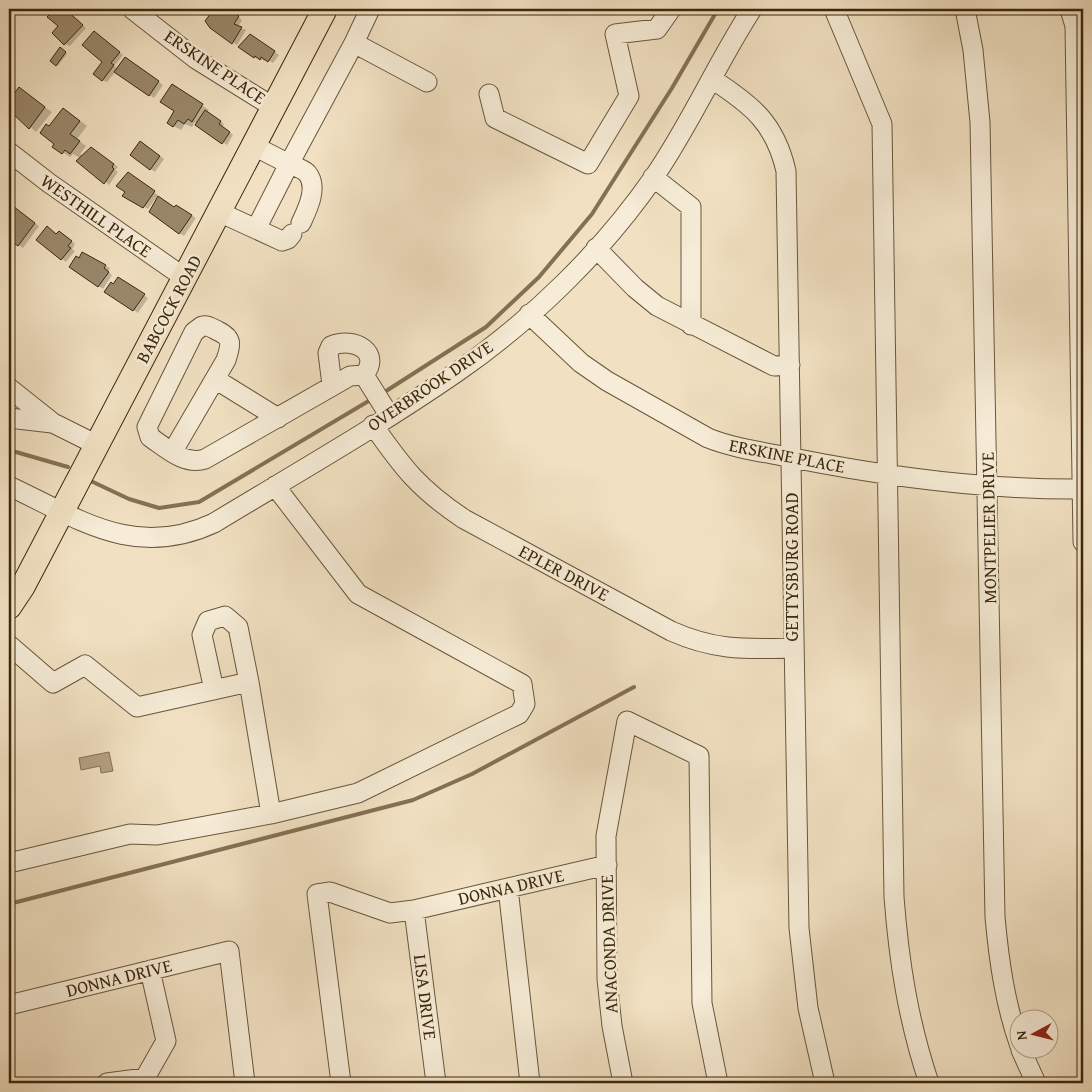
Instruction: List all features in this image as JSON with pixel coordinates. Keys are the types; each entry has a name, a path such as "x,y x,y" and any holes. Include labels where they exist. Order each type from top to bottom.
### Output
{"main road":[{"name":"BABCOCK ROAD","path":"9,606 22,586 97,445 325,9"}],"street":[{"name":"ERSKINE PLACE","path":"132,9 196,59 273,107"},
{"path":"256,229 370,9"},
{"path":"490,94 495,118 588,164 629,96 614,34 657,29 671,9"},
{"name":"OVERBROOK DRIVE","path":"9,486 110,533 133,538 158,539 200,529 275,486 382,414 458,372 530,314 596,248 653,177 752,9"},
{"path":"834,9 882,124 894,897 905,996 915,1042 928,1083"},
{"name":"MONTPELIER DRIVE","path":"965,9 973,50 978,94 988,486 995,917 999,960 1010,1013"},
{"path":"1070,9 1075,26 1083,542"},
{"path":"354,43 427,82"},
{"name":"GETTYSBURG ROAD","path":"712,79 743,99 760,114 773,133 782,154 786,171 799,928 808,1008 825,1083"},
{"path":"220,212 282,241 288,239 297,229 311,202 310,182 306,173 254,146"},
{"name":"WESTHILL PLACE","path":"9,152 185,278"},
{"path":"653,177 691,207 691,325"},
{"path":"596,248 635,288 657,306 774,366 790,366"},
{"name":"ERSKINE PLACE","path":"530,314 581,363 607,381 708,438 742,449 887,474 988,486 1083,489"},
{"path":"173,451 226,360 231,346 231,340 226,334 202,326 194,332 147,427 150,437 189,461 197,462 205,459 350,376 367,378 369,360 365,350 359,344 351,342 331,346 328,353 332,385"},
{"path":"215,378 278,418"},
{"name":"EPLER DRIVE","path":"367,378 403,468 442,504 464,519 662,626 694,641 745,650 793,648"},
{"path":"9,388 53,423 97,445"},
{"path":"9,418 53,423"},
{"path":"9,863 130,834 157,835 270,814 358,794 520,714 525,704 522,684 358,594 275,486"},
{"path":"214,690 202,635 208,621 225,616 238,627 249,682 270,814"},
{"path":"11,650 53,683 85,665 137,707 249,682"},
{"name":"ANACONDA DRIVE","path":"623,1083 612,1026 607,979 606,836 627,721 699,756 702,1003 718,1083"},
{"name":"DONNA DRIVE","path":"340,1083 317,894 330,892 390,913 414,910 607,865"},
{"path":"508,888 530,1083"},
{"name":"LISA DRIVE","path":"414,910 436,1083"},
{"name":"DONNA DRIVE","path":"9,1005 229,951 245,1083"},
{"path":"107,1083 145,1081 166,1041 150,970"},
{"path":"1026,1060 1036,1083"}],"shaded area":[{"path":"109,752 113,771 101,773 100,766 81,770 79,758"}],"building":[{"path":"55,9 65,9 83,25 64,45 52,33 58,26 47,17"},
{"path":"214,9 219,9 226,15 231,10 239,16 234,24 242,27 232,44 210,28 205,21"},
{"path":"94,31 120,52 111,63 114,65 102,81 93,74 102,62 82,45"},
{"path":"250,34 275,51 268,62 261,57 260,60 255,56 254,58 238,47"},
{"path":"60,47 66,52 56,66 50,61"},
{"path":"125,57 159,81 149,96 114,72"},
{"path":"172,84 203,104 192,122 188,119 184,124 178,120 173,127 167,123 174,111 160,102"},
{"path":"19,87 45,107 29,129 9,110 9,100"},
{"path":"63,108 80,121 70,134 80,141 70,154 65,150 62,154 52,147 54,144 40,133 46,124 49,126"},
{"path":"205,110 221,121 219,124 230,132 222,144 195,125"},
{"path":"140,141 160,156 150,170 130,155"},
{"path":"91,147 114,164 112,167 114,169 104,184 76,161"},
{"path":"128,172 155,191 143,208 122,196 125,192 116,186"},
{"path":"158,196 174,207 176,205 192,215 179,234 149,212"},
{"path":"9,203 35,223 18,246 9,240 13,235 9,232"},
{"path":"47,226 56,234 59,231 72,241 68,246 71,248 61,260 36,240"},
{"path":"82,252 106,265 104,268 109,272 98,287 69,267 76,256 79,258"},
{"path":"118,277 145,294 133,311 104,292 111,282 113,284"}],"waterway":[{"path":"383,393 486,327 539,277 592,214 672,88 718,9"},
{"path":"93,482 129,499 159,508 199,502 372,399"},
{"path":"9,450 68,467"},
{"path":"9,904 413,800 472,774 634,687"}]}
